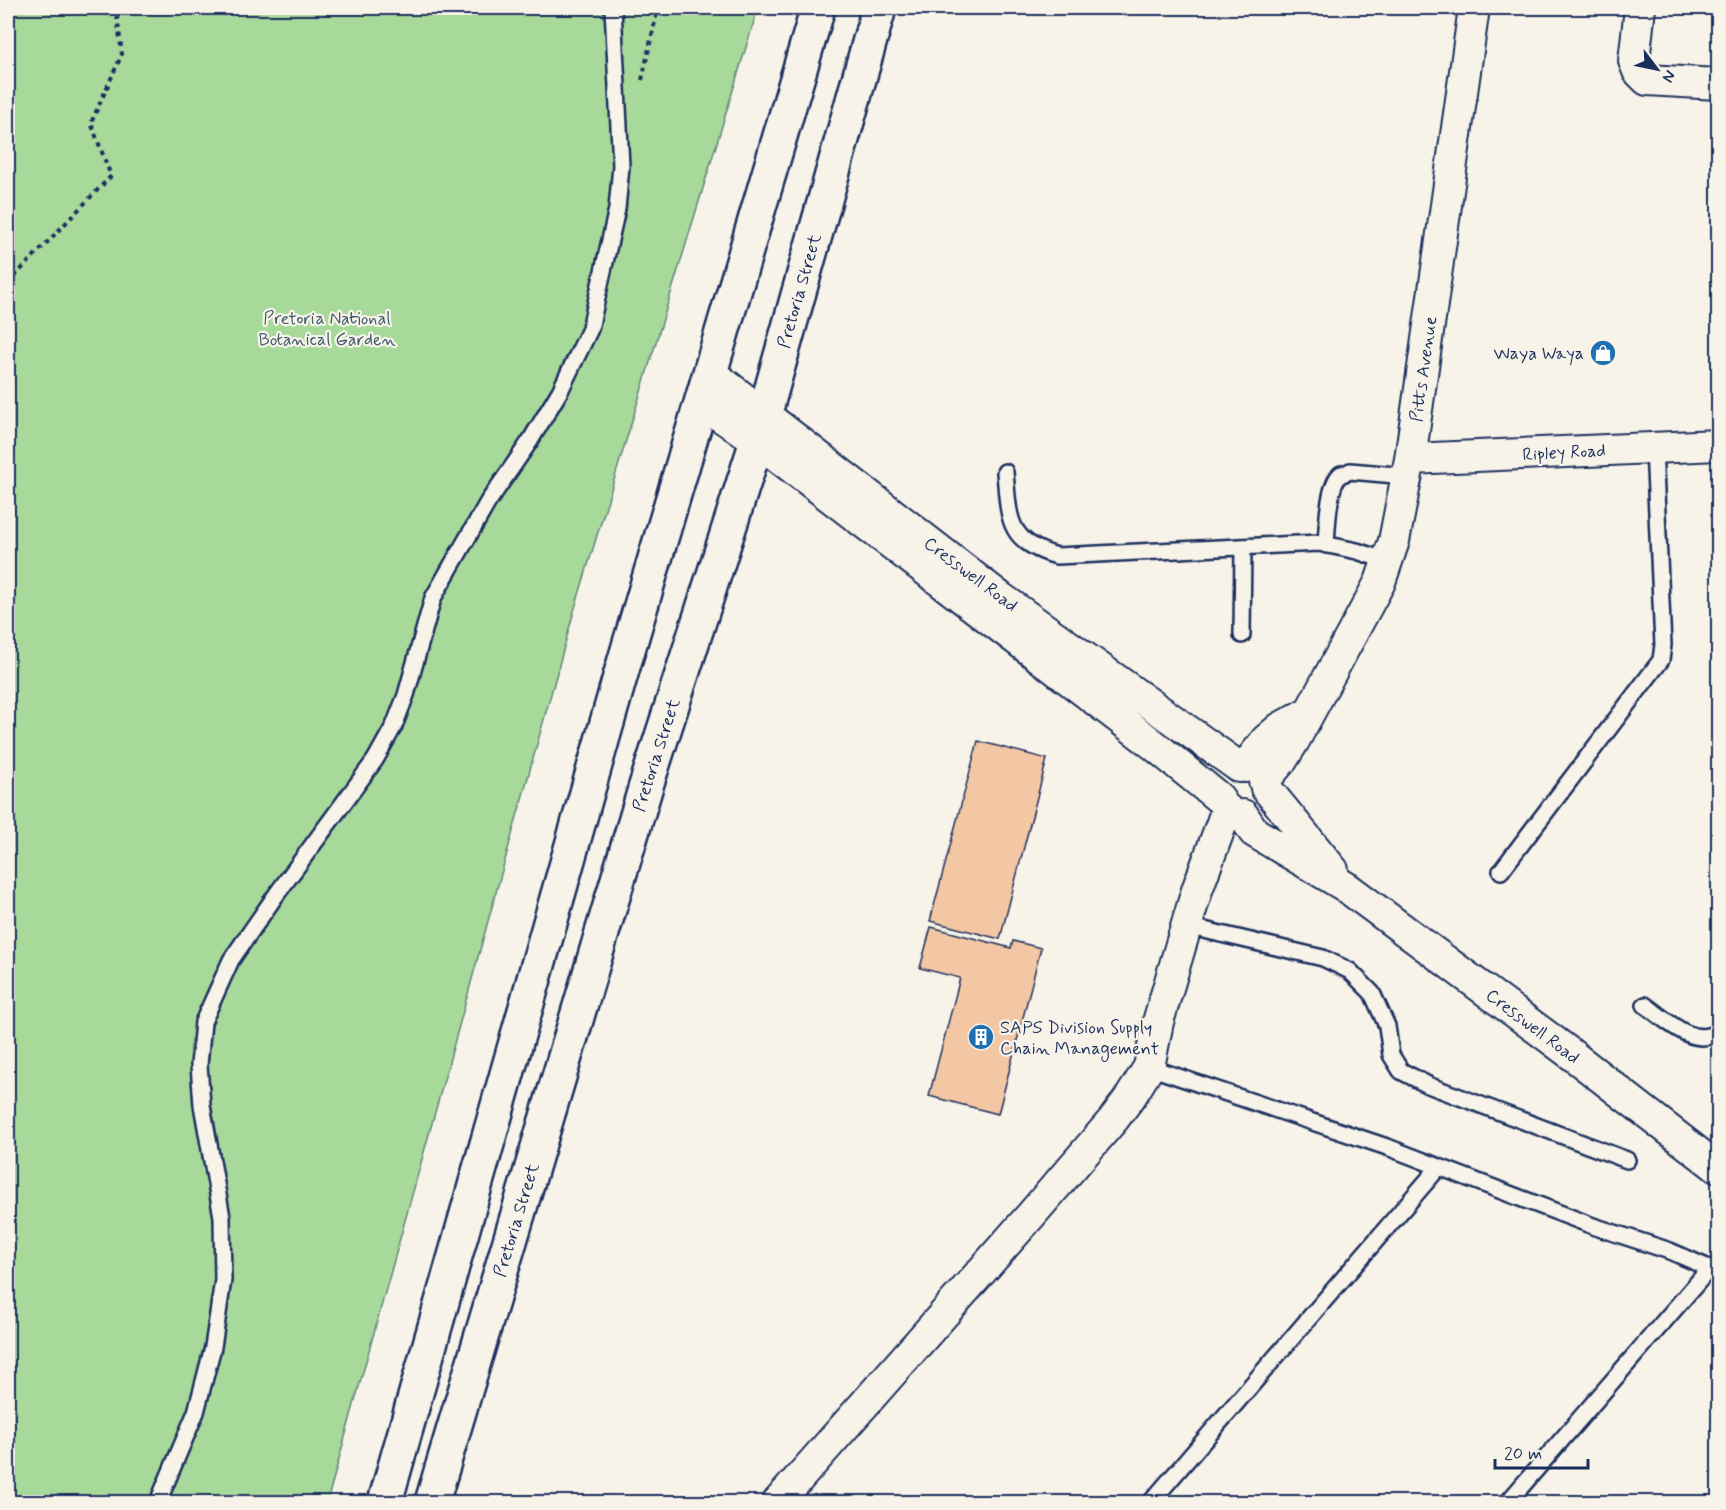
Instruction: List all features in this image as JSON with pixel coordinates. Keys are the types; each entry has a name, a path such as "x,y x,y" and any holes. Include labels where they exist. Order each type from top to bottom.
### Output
{"main road":[{"path":"385,1503 615,693 818,8"},
{"name":"Pretoria Street","path":"432,1503 645,789 760,428 879,8"}],"street":[{"name":"Pitts Avenue","path":"1253,776 1266,740 1309,712 1380,582 1394,541 1408,468 1474,8"},
{"path":"1640,8 1634,61 1638,71 1647,80 1719,84"},
{"name":"Cresswell Road","path":"711,373 760,428 1230,807 1254,832 1346,887 1567,1051 1719,1168"},
{"name":"Cresswell Road","path":"701,403 760,428 1253,776 1346,887"},
{"name":"Ripley Road","path":"1408,468 1654,448 1719,445"},
{"path":"1230,770 1253,776 1266,794 1262,804 1254,812 1230,807 1218,787 1222,777 1230,770"},
{"path":"778,1503 1113,1120 1131,1096 1149,1067 1158,1022 1197,890 1230,807"}],"lane":[{"path":"158,1503 196,1412 213,1347 223,1280 222,1217 202,1105 200,1075 203,1022 231,960 375,760 394,726 406,695 434,598 488,502 530,441 560,391 590,329 617,209 621,166 613,8"},
{"path":"1501,871 1661,660 1663,645 1654,448"},
{"path":"1326,544 1331,494 1341,474 1350,471 1408,468"},
{"path":"1005,471 1008,508 1013,529 1038,551 1057,556 1326,544 1387,561"},
{"path":"1242,635 1243,547"},
{"path":"1187,927 1323,958 1350,970 1372,993 1387,1026 1391,1055 1401,1071 1428,1084 1627,1160"},
{"path":"1645,1005 1691,1037 1708,1038 1719,1031"},
{"path":"1149,1067 1390,1148 1593,1226 1670,1251 1714,1270 1508,1503"},
{"path":"1151,1503 1439,1167"}],"path":[{"path":"8,284 111,176 91,123 122,54 116,8"}],"green space":[{"name":"Pretoria National Botanical Garden","path":"8,8 758,8 574,611 327,1502 8,1502"}],"building":[{"path":"978,741 1047,759 1000,939 930,921"},
{"name":"SAPS Division Supply Chain Management","path":"931,927 1011,948 1013,941 1041,948 998,1114 929,1096 960,978 920,968"}],"place":[{"name":"Waya Waya","path":"1603,353"},
{"name":"SAPS Division Supply Chain Management","path":"981,1037"}]}
